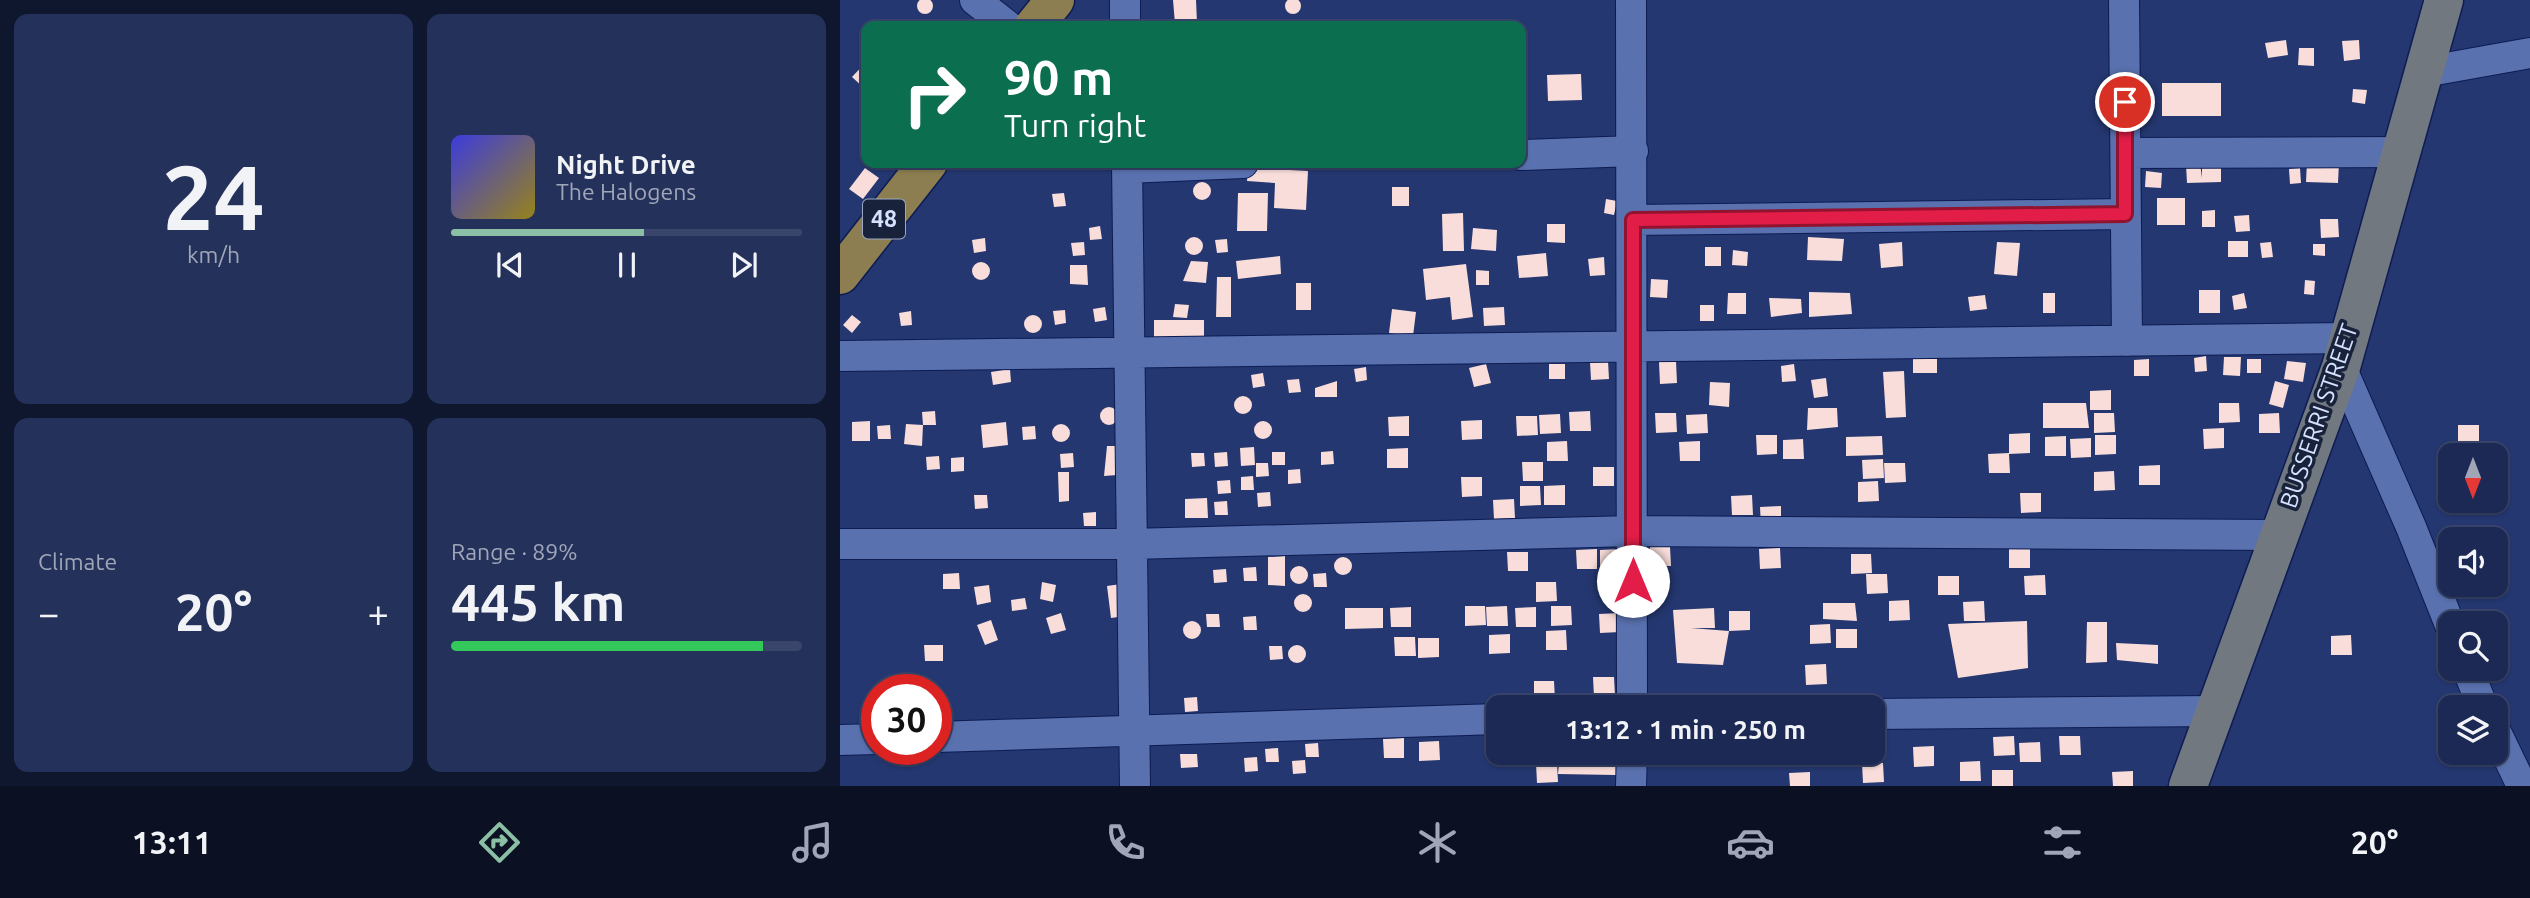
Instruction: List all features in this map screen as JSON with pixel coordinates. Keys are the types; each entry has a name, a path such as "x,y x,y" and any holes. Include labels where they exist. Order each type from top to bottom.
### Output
{"main road":[{"path":"1038,21 1055,0"},
{"name":"BUSSERRI STREET","path":"2188,786 2344,352 2444,0"},
{"name":"48","path":"840,275 924,168"}],"street":[{"path":"975,0 1002,21"},
{"path":"1125,0 1125,21"},
{"path":"1631,0 1634,346 1632,695"},
{"path":"2124,0 2127,341"},
{"path":"2424,72 2530,53"},
{"path":"1526,155 1633,151"},
{"path":"2126,153 2400,152"},
{"path":"1127,168 1135,786"},
{"path":"1633,220 2125,214"},
{"path":"840,356 2127,341 2344,352 2444,611"},
{"path":"840,544 1131,544 1633,531 2277,535"},
{"path":"1885,714 2215,711"},
{"path":"952,736 1486,719"},
{"path":"840,740 861,739"},
{"path":"2508,757 2522,786"},
{"path":"1632,765 1632,786"}],"building":[{"path":"928,-1 932,3 931,12 919,12 919,0"},
{"path":"1296,-1 1300,3 1299,12 1287,12 1287,0"},
{"path":"1173,0 1196,0 1197,21 1175,21"},
{"path":"2286,40 2288,55 2268,58 2265,43"},
{"path":"2359,40 2360,59 2344,61 2342,41"},
{"path":"2299,48 2314,48 2314,66 2298,65"},
{"path":"861,67 861,85 852,77"},
{"path":"1581,74 1582,100 1548,101 1547,75"},
{"path":"2162,83 2221,83 2221,116 2162,116"},
{"path":"2353,89 2367,90 2365,104 2352,102"},
{"path":"2307,161 2339,162 2338,183 2306,182"},
{"path":"2202,162 2221,162 2221,182 2187,183 2186,165 2200,163 2202,178"},
{"path":"865,168 879,178 863,199 849,189"},
{"path":"1248,168 1308,171 1306,210 1274,208 1275,183 1247,181"},
{"path":"2300,168 2301,183 2290,184 2289,169"},
{"path":"2146,171 2162,173 2161,188 2145,187"},
{"path":"1202,182 1208,185 1211,191 1208,197 1202,200 1196,197 1193,191 1196,185"},
{"path":"1392,187 1409,187 1409,206 1392,206"},
{"path":"1064,193 1066,206 1054,207 1052,194"},
{"path":"1238,193 1268,193 1267,231 1237,231"},
{"path":"2157,198 2185,198 2185,225 2157,225"},
{"path":"1606,199 1617,201 1614,215 1604,213"},
{"path":"2215,210 2215,227 2202,227 2202,211"},
{"path":"1463,213 1464,251 1443,251 1442,214"},
{"path":"2249,215 2250,231 2236,232 2234,216"},
{"path":"2320,219 2338,219 2339,237 2321,238"},
{"path":"1547,224 1565,224 1565,243 1547,242"},
{"path":"1100,226 1102,239 1090,240 1089,228"},
{"path":"1473,228 1497,230 1496,251 1471,249"},
{"path":"1194,237 1200,240 1203,246 1200,252 1194,255 1188,252 1185,246 1188,240"},
{"path":"1808,237 1844,239 1842,261 1807,260"},
{"path":"985,238 986,251 974,253 972,240"},
{"path":"1227,239 1228,252 1217,253 1215,240"},
{"path":"2228,241 2248,241 2248,257 2228,257"},
{"path":"1084,242 1085,255 1073,256 1071,243"},
{"path":"1902,242 1903,266 1881,268 1879,244"},
{"path":"1997,242 2020,243 2017,276 1994,274"},
{"path":"2271,242 2273,257 2262,258 2260,243"},
{"path":"2313,244 2325,244 2325,256 2313,255"},
{"path":"1705,247 1721,247 1721,266 1705,266"},
{"path":"1733,250 1748,252 1747,266 1732,265"},
{"path":"1546,253 1548,276 1519,278 1517,256"},
{"path":"1280,256 1281,274 1238,279 1236,261"},
{"path":"1604,257 1605,275 1590,276 1588,259"},
{"path":"1191,261 1208,262 1206,283 1183,281"},
{"path":"981,262 987,265 990,271 987,277 981,280 975,277 972,271 975,265"},
{"path":"1466,264 1473,317 1452,320 1450,297 1426,300 1423,269"},
{"path":"1070,265 1087,265 1088,285 1070,284"},
{"path":"1476,270 1489,271 1489,285 1476,285"},
{"path":"1217,277 1231,277 1231,317 1216,317"},
{"path":"1651,279 1668,280 1667,298 1650,297"},
{"path":"2305,280 2315,281 2314,295 2304,294"},
{"path":"1296,283 1311,283 1311,310 1296,310"},
{"path":"2199,290 2220,290 2220,313 2199,313"},
{"path":"1809,292 1850,293 1852,314 1809,317"},
{"path":"1728,293 1746,293 1746,314 1727,314"},
{"path":"2043,293 2055,293 2055,313 2043,313"},
{"path":"2244,293 2247,308 2234,310 2232,296"},
{"path":"1985,295 1987,309 1970,311 1968,297"},
{"path":"1769,298 1801,299 1802,313 1771,317"},
{"path":"1175,304 1189,305 1187,318 1173,317"},
{"path":"1700,305 1714,305 1714,321 1700,321"},
{"path":"1105,307 1107,320 1095,322 1093,309"},
{"path":"1504,307 1505,325 1484,326 1483,308"},
{"path":"1392,309 1416,312 1413,336 1389,333"},
{"path":"1065,310 1066,323 1055,325 1053,311"},
{"path":"911,311 912,325 901,326 899,313"},
{"path":"852,315 861,322 852,333 843,325"},
{"path":"1033,315 1039,318 1042,324 1039,330 1033,333 1027,330 1024,324 1027,318"},
{"path":"1154,320 1204,320 1204,340 1154,340"},
{"path":"2206,356 2207,371 2195,372 2194,358"},
{"path":"2224,357 2241,357 2240,376 2223,375"},
{"path":"1913,359 1937,359 1937,373 1913,373"},
{"path":"2149,359 2149,376 2134,376 2134,360"},
{"path":"2247,359 2261,359 2261,373 2247,373"},
{"path":"1608,361 1609,379 1591,380 1590,362"},
{"path":"1676,361 1677,383 1660,384 1659,362"},
{"path":"2287,361 2306,363 2303,382 2284,379"},
{"path":"1486,364 1491,383 1474,387 1469,368"},
{"path":"1549,364 1565,364 1565,379 1549,379"},
{"path":"1794,364 1796,381 1782,382 1781,366"},
{"path":"1366,367 1367,380 1356,382 1354,369"},
{"path":"1010,369 1011,382 993,385 991,372"},
{"path":"1904,371 1906,417 1886,418 1883,372"},
{"path":"1263,373 1265,386 1253,388 1251,375"},
{"path":"1826,378 1828,396 1814,398 1811,380"},
{"path":"1299,379 1301,392 1289,393 1287,380"},
{"path":"1337,381 1337,397 1315,397 1315,388"},
{"path":"2275,381 2289,385 2283,408 2269,404"},
{"path":"1710,382 1730,383 1729,407 1709,405"},
{"path":"2111,390 2111,410 2090,410 2090,391"},
{"path":"1239,396 1247,396 1252,405 1250,412 1239,414 1234,409 1234,401"},
{"path":"2043,403 2086,403 2089,428 2043,428"},
{"path":"2219,403 2239,403 2240,422 2219,423"},
{"path":"1109,407 1115,410 1118,416 1115,422 1109,425 1103,422 1100,416 1103,410"},
{"path":"1808,408 1837,408 1838,427 1807,430"},
{"path":"935,411 936,425 923,425 922,412"},
{"path":"1590,411 1591,431 1570,431 1569,412"},
{"path":"1655,413 1676,413 1677,432 1656,433"},
{"path":"2094,413 2114,413 2115,432 2094,433"},
{"path":"2279,413 2280,433 2259,433 2259,414"},
{"path":"1560,414 1561,433 1540,434 1539,415"},
{"path":"1707,414 1708,433 1687,434 1686,415"},
{"path":"1409,416 1409,436 1389,436 1388,417"},
{"path":"1516,416 1537,416 1538,435 1517,436"},
{"path":"1482,420 1482,439 1462,440 1461,421"},
{"path":"870,421 870,441 852,441 852,422"},
{"path":"1259,421 1267,421 1272,430 1270,437 1259,439 1254,434 1254,426"},
{"path":"1006,422 1008,445 983,448 981,425"},
{"path":"906,424 923,425 922,446 904,444"},
{"path":"1057,424 1065,424 1070,433 1068,440 1057,442 1052,437 1052,429"},
{"path":"890,425 891,439 878,439 877,426"},
{"path":"2458,425 2479,425 2479,443 2458,443"},
{"path":"1035,426 1036,439 1023,440 1022,427"},
{"path":"2224,428 2224,448 2204,449 2203,429"},
{"path":"2030,433 2030,453 2009,454 2010,473 1989,473 1988,454 2009,453 2009,434"},
{"path":"1756,435 1777,435 1777,454 1757,455"},
{"path":"2095,435 2116,435 2116,454 2095,455"},
{"path":"1882,436 1883,455 1846,456 1846,437"},
{"path":"2066,436 2066,456 2045,456 2045,437"},
{"path":"2091,438 2091,457 2071,458 2070,439"},
{"path":"1803,439 1804,459 1783,459 1783,440"},
{"path":"1567,441 1568,461 1547,461 1547,442"},
{"path":"1700,441 1700,461 1680,461 1679,442"},
{"path":"1107,446 1119,446 1117,475 1104,476"},
{"path":"1254,447 1255,465 1241,466 1240,448"},
{"path":"1408,448 1408,468 1387,468 1387,449"},
{"path":"1333,451 1334,464 1321,465 1321,452"},
{"path":"1227,452 1228,466 1215,467 1214,453"},
{"path":"1272,452 1285,452 1285,465 1272,465"},
{"path":"1073,453 1074,467 1061,468 1060,454"},
{"path":"1191,453 1204,453 1205,466 1192,467"},
{"path":"939,456 940,469 927,470 926,457"},
{"path":"964,457 964,471 951,472 951,458"},
{"path":"1883,459 1884,478 1863,479 1862,460"},
{"path":"1522,462 1543,462 1543,481 1523,481"},
{"path":"1256,463 1268,463 1269,476 1256,477"},
{"path":"1884,463 1905,463 1906,482 1885,483"},
{"path":"2160,465 2160,485 2139,485 2139,466"},
{"path":"1593,467 1614,467 1614,486 1593,486"},
{"path":"1300,469 1301,483 1288,484 1288,470"},
{"path":"2114,471 2115,490 2094,491 2094,472"},
{"path":"1058,472 1069,472 1069,501 1059,502"},
{"path":"1253,476 1254,490 1241,490 1241,477"},
{"path":"1461,477 1482,477 1482,496 1462,497"},
{"path":"1230,480 1231,493 1218,494 1217,481"},
{"path":"1878,481 1879,501 1858,502 1858,482"},
{"path":"1565,485 1565,505 1544,505 1544,486"},
{"path":"1520,486 1540,486 1541,505 1520,506"},
{"path":"1270,492 1271,506 1258,507 1257,493"},
{"path":"2020,493 2041,493 2041,512 2021,513"},
{"path":"974,495 987,495 988,508 975,509"},
{"path":"1752,495 1753,515 1732,515 1731,496"},
{"path":"1207,498 1208,518 1185,518 1185,499"},
{"path":"1514,499 1515,518 1494,519 1493,500"},
{"path":"1227,501 1228,515 1215,515 1214,502"},
{"path":"1781,506 1781,526 1761,526 1760,507"},
{"path":"1096,512 1096,526 1084,526 1083,513"},
{"path":"1650,547 1670,547 1671,566 1650,566"},
{"path":"1780,548 1781,568 1760,569 1759,549"},
{"path":"2030,548 2030,568 2009,568 2009,549"},
{"path":"1597,549 1597,569 1577,569 1576,550"},
{"path":"1620,549 1621,569 1600,569 1600,550"},
{"path":"1507,552 1528,552 1528,571 1508,571"},
{"path":"1851,554 1871,554 1872,573 1851,574"},
{"path":"1285,556 1285,586 1268,585 1268,557"},
{"path":"1339,557 1347,557 1352,566 1350,573 1339,575 1334,570 1334,562"},
{"path":"1295,566 1303,566 1308,575 1306,582 1295,584 1290,579 1290,571"},
{"path":"1256,567 1257,581 1244,581 1243,568"},
{"path":"1226,569 1227,582 1214,583 1213,570"},
{"path":"959,573 960,589 943,589 943,574"},
{"path":"1326,573 1327,587 1314,587 1313,574"},
{"path":"1600,573 1621,573 1622,592 1601,593"},
{"path":"1866,574 1887,574 1888,593 1867,594"},
{"path":"2045,575 2046,595 2025,595 2024,576"},
{"path":"1938,576 1959,576 1959,595 1938,595"},
{"path":"1042,582 1056,585 1053,602 1040,599"},
{"path":"1536,582 1556,582 1557,601 1536,602"},
{"path":"1121,584 1125,616 1111,618 1107,586"},
{"path":"989,585 991,602 977,605 974,587"},
{"path":"1299,594 1307,594 1312,603 1310,610 1299,612 1294,607 1294,599"},
{"path":"1025,598 1027,609 1012,611 1011,600"},
{"path":"1909,600 1910,620 1889,621 1889,601"},
{"path":"1984,601 1985,621 1964,621 1963,602"},
{"path":"1823,603 1855,603 1857,621 1823,619"},
{"path":"1465,606 1485,606 1486,625 1465,626"},
{"path":"1507,606 1508,626 1487,626 1486,607"},
{"path":"1551,606 1571,606 1572,625 1551,626"},
{"path":"1411,607 1411,627 1391,627 1390,608"},
{"path":"1536,607 1536,627 1516,627 1515,608"},
{"path":"1345,608 1383,608 1383,628 1345,629"},
{"path":"1714,608 1715,628 1691,628 1729,631 1723,665 1677,663 1673,610"},
{"path":"1729,611 1750,611 1750,630 1729,631"},
{"path":"1061,613 1066,630 1051,634 1046,618"},
{"path":"1620,613 1620,632 1600,633 1599,614"},
{"path":"1206,614 1219,614 1220,627 1207,627"},
{"path":"1256,616 1257,630 1244,630 1243,617"},
{"path":"991,620 998,640 985,645 977,625"},
{"path":"1188,621 1196,621 1201,630 1199,637 1188,639 1183,634 1183,626"},
{"path":"2027,621 2028,668 1958,678 1948,624"},
{"path":"2087,622 2107,622 2107,662 2086,663"},
{"path":"1830,624 1831,643 1810,644 1810,625"},
{"path":"1836,629 1857,629 1857,648 1836,648"},
{"path":"1566,630 1567,650 1546,650 1546,631"},
{"path":"1510,634 1510,653 1489,654 1489,635"},
{"path":"2351,635 2352,655 2331,655 2331,636"},
{"path":"1394,637 1415,637 1416,656 1395,656"},
{"path":"1418,638 1439,638 1439,657 1418,658"},
{"path":"2116,643 2158,645 2158,664 2117,660"},
{"path":"924,645 943,645 943,661 925,661"},
{"path":"1293,645 1301,645 1306,654 1304,661 1293,663 1288,658 1288,650"},
{"path":"1269,646 1282,646 1283,659 1270,660"},
{"path":"1826,664 1827,684 1806,685 1805,665"},
{"path":"1593,677 1614,677 1615,695 1594,695"},
{"path":"1534,681 1554,681 1555,695 1534,695"},
{"path":"1197,697 1198,711 1185,712 1184,698"},
{"path":"2014,736 2015,755 1994,756 1993,737"},
{"path":"2059,736 2080,736 2081,755 2060,755"},
{"path":"1404,738 1404,758 1384,758 1383,739"},
{"path":"1439,741 1440,760 1419,761 1419,742"},
{"path":"2040,742 2041,762 2020,762 2019,743"},
{"path":"1318,743 1319,757 1306,757 1305,744"},
{"path":"1934,746 1934,766 1914,767 1913,747"},
{"path":"1278,748 1279,762 1266,762 1265,749"},
{"path":"1180,754 1197,754 1198,767 1181,768"},
{"path":"1257,757 1258,771 1245,772 1244,758"},
{"path":"1305,760 1306,773 1293,774 1292,761"},
{"path":"1980,761 1981,781 1960,781 1960,762"},
{"path":"1536,765 1557,765 1558,782 1537,783"},
{"path":"1559,765 1616,765 1616,775 1558,774"},
{"path":"1862,765 1883,765 1884,782 1863,783"},
{"path":"1992,770 2013,770 2013,786 1992,786"},
{"path":"2133,771 2133,786 2113,786 2112,772"},
{"path":"1810,772 1810,786 1790,786 1789,773"}],"route":[{"path":"1633,581 1633,220 2125,214 2125,102"}]}
